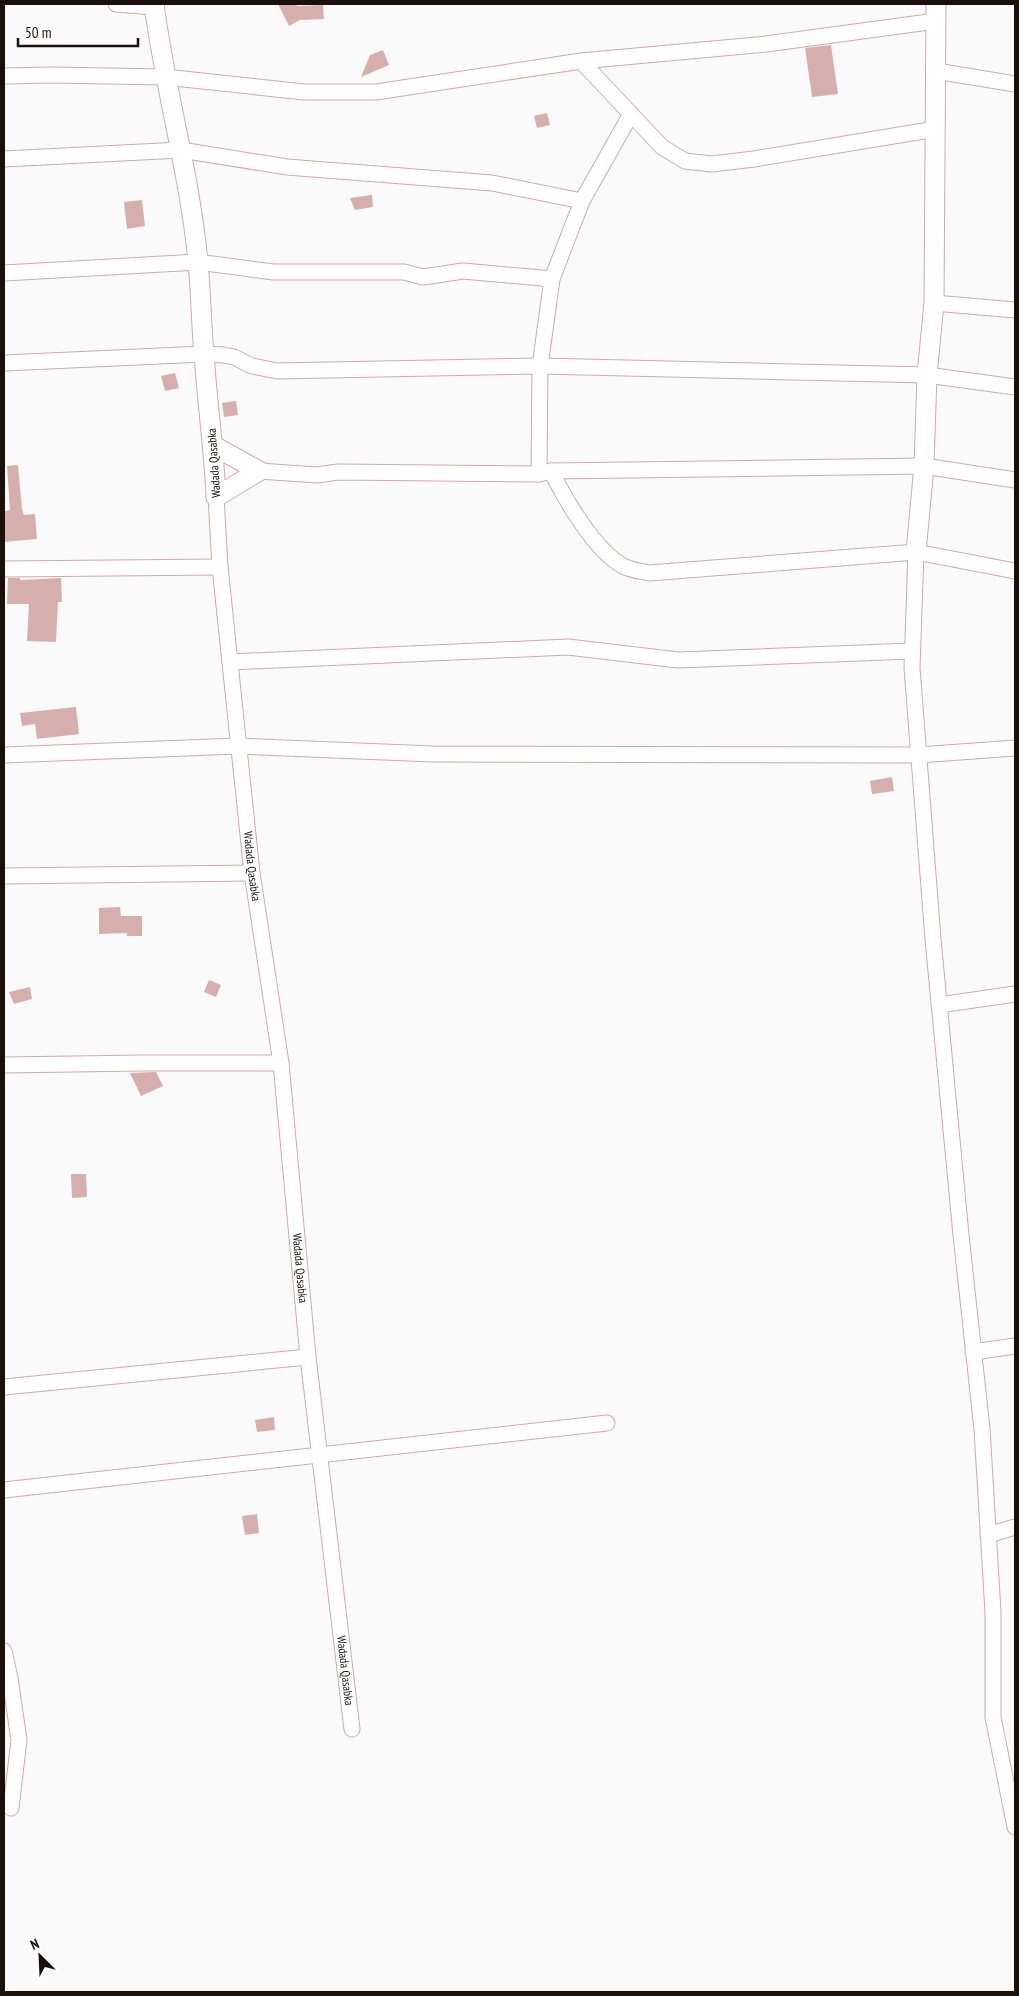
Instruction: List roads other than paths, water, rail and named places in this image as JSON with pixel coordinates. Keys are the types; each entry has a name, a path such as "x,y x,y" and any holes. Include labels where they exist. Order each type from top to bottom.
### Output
{"street":[{"path":"116,4 154,5"},
{"name":"Wadada Qasabka","path":"154,5 165,77 181,150 198,262 204,354 214,446 220,567 238,746 252,872 281,1063 308,1357 352,1729"},
{"path":"4,76 165,77 304,92 376,92 581,61 766,44 936,12 934,303 926,375 924,466 916,552 912,668 939,1005 982,1429 993,1612 993,1717 1015,1827"},
{"path":"581,61 662,147 685,162 712,164 936,129"},
{"path":"936,71 1015,84"},
{"path":"631,114 582,201 552,279 540,366 545,473 561,491 584,527 606,552 624,567 649,573 916,552 1015,571"},
{"path":"4,158 181,150 287,167 492,183 582,201"},
{"path":"4,273 198,262 273,272 404,272 423,277 463,271 552,279"},
{"path":"934,303 1015,310"},
{"path":"4,363 204,354 229,356 252,366 277,371 540,366 926,375 1015,387"},
{"path":"214,446 259,471 317,475 338,472 545,473 924,466 1015,480"},
{"path":"216,497 259,471"},
{"path":"4,569 220,567"},
{"path":"230,662 568,647 678,660 912,651"},
{"path":"4,755 238,746 433,754 918,755 1015,748"},
{"path":"4,876 252,872"},
{"path":"939,1005 1015,994"},
{"path":"4,1065 281,1063"},
{"path":"973,1352 1015,1346"},
{"path":"4,1387 308,1357"},
{"path":"4,1490 607,1423"},
{"path":"988,1535 1015,1527"},
{"path":"4,1651 19,1740 12,1808"}]}
